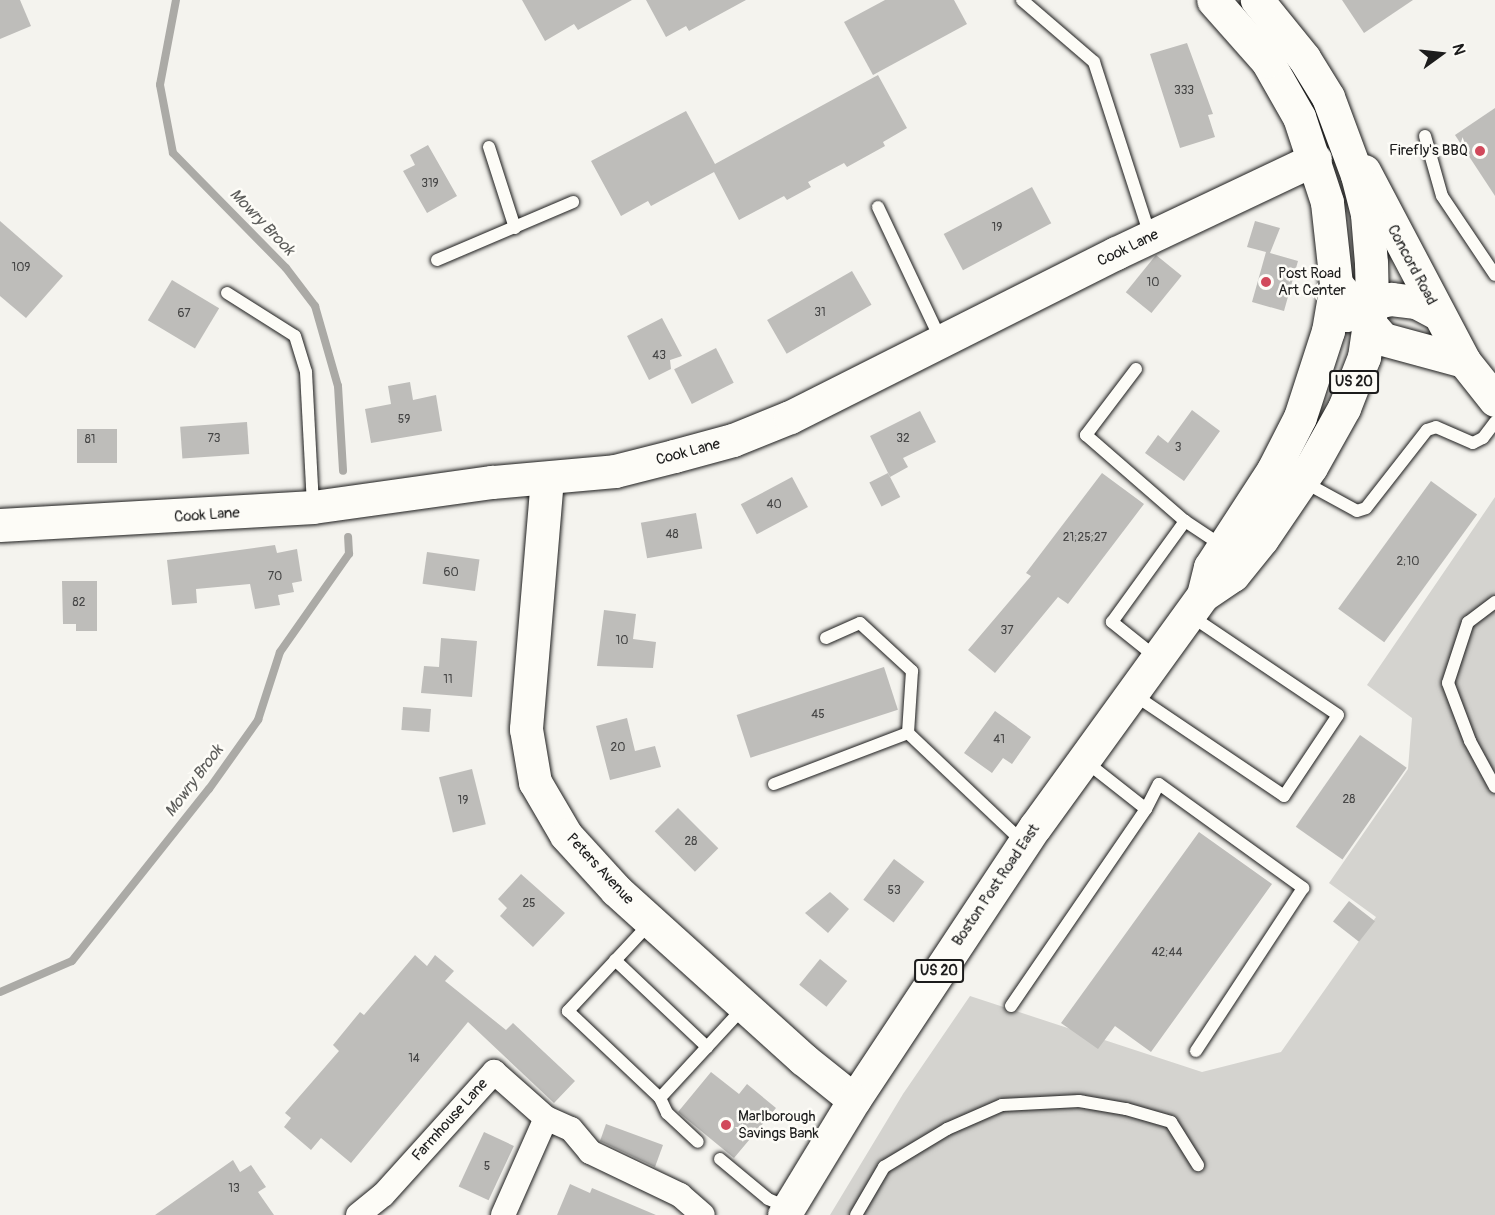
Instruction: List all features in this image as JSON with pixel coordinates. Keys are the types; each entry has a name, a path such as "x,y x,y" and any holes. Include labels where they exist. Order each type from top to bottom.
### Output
{"main road":[{"name":"US 20","path":"1213,0 1267,61 1299,117 1315,159"},
{"name":"US 20","path":"1257,0 1305,58 1341,123"},
{"name":"Boston Post Road East","path":"1196,605 1210,567 1273,470 1300,417 1328,331 1358,304 1367,214 1341,123"},
{"name":"Concord Road","path":"1341,123 1437,313 1464,361 1495,400"},
{"name":"Cook Lane","path":"0,525 313,507 615,471 733,440 790,417 1151,237 1315,159"},
{"name":"Boston Post Road East","path":"786,1211 854,1100 1024,843 1196,605 1233,575 1302,480 1344,408 1364,357 1358,304 1331,223 1315,159"},
{"path":"1358,304 1416,302 1437,313"},
{"path":"1358,304 1383,339 1464,361"},
{"name":"Peters Avenue","path":"547,478 526,729 535,782 566,835 651,922 744,1007 854,1100"}],"street":[{"name":"Farmhouse Lane","path":"358,1215 383,1195 494,1072 546,1118"},
{"path":"503,1215 546,1118 571,1129 590,1152 680,1195 703,1215"}],"lane":[{"path":"1022,0 1094,62 1151,237"},
{"path":"1425,136 1442,196 1495,275"},
{"path":"489,147 514,228"},
{"path":"438,260 573,202"},
{"path":"878,207 942,341"},
{"path":"227,293 294,336 306,372 313,507"},
{"path":"1136,369 1086,435 1185,521 1223,545"},
{"path":"1302,480 1357,511 1366,508 1427,430 1436,427 1473,443 1482,438 1495,422"},
{"path":"1158,658 1112,622 1185,521"},
{"path":"1495,602 1468,622 1448,683 1470,741 1495,787"},
{"path":"1132,694 1284,796 1338,715 1196,605"},
{"path":"826,638 860,623 912,671 908,734"},
{"path":"774,784 908,734"},
{"path":"908,734 1024,843"},
{"path":"1084,760 1146,809"},
{"path":"1011,1006 1146,809 1160,784 1303,888 1196,1051"},
{"path":"651,922 568,1011 660,1098 667,1113 698,1142"},
{"path":"615,960 707,1047"},
{"path":"660,1098 744,1007"},
{"path":"856,1215 884,1167 947,1129 1002,1105 1079,1101 1171,1122 1198,1165"},
{"path":"720,1159 786,1211"}],"shaded area":[{"path":"1495,497 1495,1215 830,1215 903,1094 970,996 1202,1072 1281,1052 1376,917 1329,883 1408,769 1412,718 1367,685"}],"building":[{"path":"0,0 20,0 31,26 0,39"},
{"path":"522,0 632,0 578,30 574,24 545,41"},
{"path":"646,0 746,0 689,31 686,26 666,37"},
{"path":"885,0 954,0 967,24 873,75 844,22"},
{"path":"1342,0 1413,0 1364,33"},
{"path":"1187,43 1213,114 1208,115 1215,137 1180,148 1150,54"},
{"path":"878,75 907,128 883,142 885,146 847,167 844,163 808,182 811,187 787,200 784,196 739,220 714,172 651,206 648,201 621,216 591,161 686,111 715,164"},
{"name":"Firefly's BBQ","path":"1495,108 1495,196 1455,135"},
{"path":"428,145 457,196 427,213 403,171 415,165 410,155"},
{"path":"1032,187 1051,223 963,270 944,234"},
{"path":"0,221 63,276 26,318 0,296"},
{"path":"1255,221 1280,228 1270,253 1298,261 1284,311 1252,302 1266,252 1247,247"},
{"path":"1156,255 1182,276 1151,313 1126,292"},
{"path":"852,271 872,305 787,354 767,320"},
{"path":"172,280 219,308 195,349 148,320"},
{"path":"662,318 682,356 670,360 671,369 649,380 627,336"},
{"path":"716,348 734,383 692,404 674,369"},
{"path":"410,382 413,400 436,395 442,431 371,443 365,409 391,404 388,386"},
{"path":"1192,410 1220,431 1184,481 1145,453 1158,435 1168,443"},
{"path":"920,411 936,442 903,458 908,467 890,477 870,436"},
{"path":"247,422 249,454 182,459 180,427"},
{"path":"77,429 117,429 117,463 77,463"},
{"path":"888,473 900,497 882,507 869,483"},
{"path":"1102,473 1144,504 1068,604 1058,597 995,673 968,650 1031,576 1026,573"},
{"path":"792,477 808,507 757,534 741,504"},
{"path":"1431,481 1477,515 1384,642 1338,609"},
{"path":"696,513 702,548 647,558 641,523"},
{"path":"275,545 277,553 297,549 302,581 292,583 294,592 278,595 280,605 255,609 250,584 196,589 197,603 172,605 167,560"},
{"path":"427,552 479,559 475,591 423,584"},
{"path":"62,581 97,581 97,631 76,631 76,624 63,624"},
{"path":"604,610 636,614 633,639 656,642 653,668 597,666"},
{"path":"441,638 477,641 472,697 421,693 424,666 439,667"},
{"path":"884,667 898,710 750,758 737,715"},
{"path":"403,707 431,709 429,732 401,730"},
{"path":"995,711 1031,737 1012,764 1003,758 992,773 964,753"},
{"path":"627,718 635,751 655,746 661,767 610,780 596,726"},
{"path":"1360,735 1407,768 1342,859 1296,827"},
{"path":"472,769 486,824 453,833 439,777"},
{"path":"678,808 718,848 695,872 655,831"},
{"path":"1199,832 1272,884 1151,1052 1115,1026 1098,1049 1061,1023"},
{"path":"894,859 924,882 894,923 863,900"},
{"path":"521,874 565,913 533,947 500,916 507,908 498,899"},
{"path":"830,892 849,909 828,933 805,913"},
{"path":"1349,901 1375,921 1359,942 1333,921"},
{"path":"415,955 427,966 435,955 454,971 445,981 506,1030 513,1023 575,1081 554,1103 468,1022 351,1163 321,1138 311,1150 284,1127 291,1118 285,1113 339,1051 333,1045 360,1012 364,1015"},
{"path":"820,959 847,981 826,1007 799,985"},
{"name":"Marlborough Savings Bank","path":"711,1072 739,1094 747,1084 776,1108 734,1158 678,1112"},
{"path":"606,1124 663,1145 655,1167 600,1141"},
{"path":"484,1132 514,1146 489,1200 459,1186"},
{"path":"233,1160 240,1172 251,1165 266,1187 258,1192 274,1215 155,1215"},
{"path":"570,1184 590,1193 592,1188 656,1215 557,1215"}],"waterway":[{"name":"Mowry Brook","path":"176,0 160,85 173,153 286,268 315,306 338,386 343,471"},
{"name":"Mowry Brook","path":"0,992 72,961 209,789 258,720 280,652 349,554 348,537"}],"place":[{"name":"Firefly's BBQ","path":"1480,151"},
{"name":"Post Road Art Center","path":"1266,282"},
{"name":"Marlborough Savings Bank","path":"726,1125"}]}
